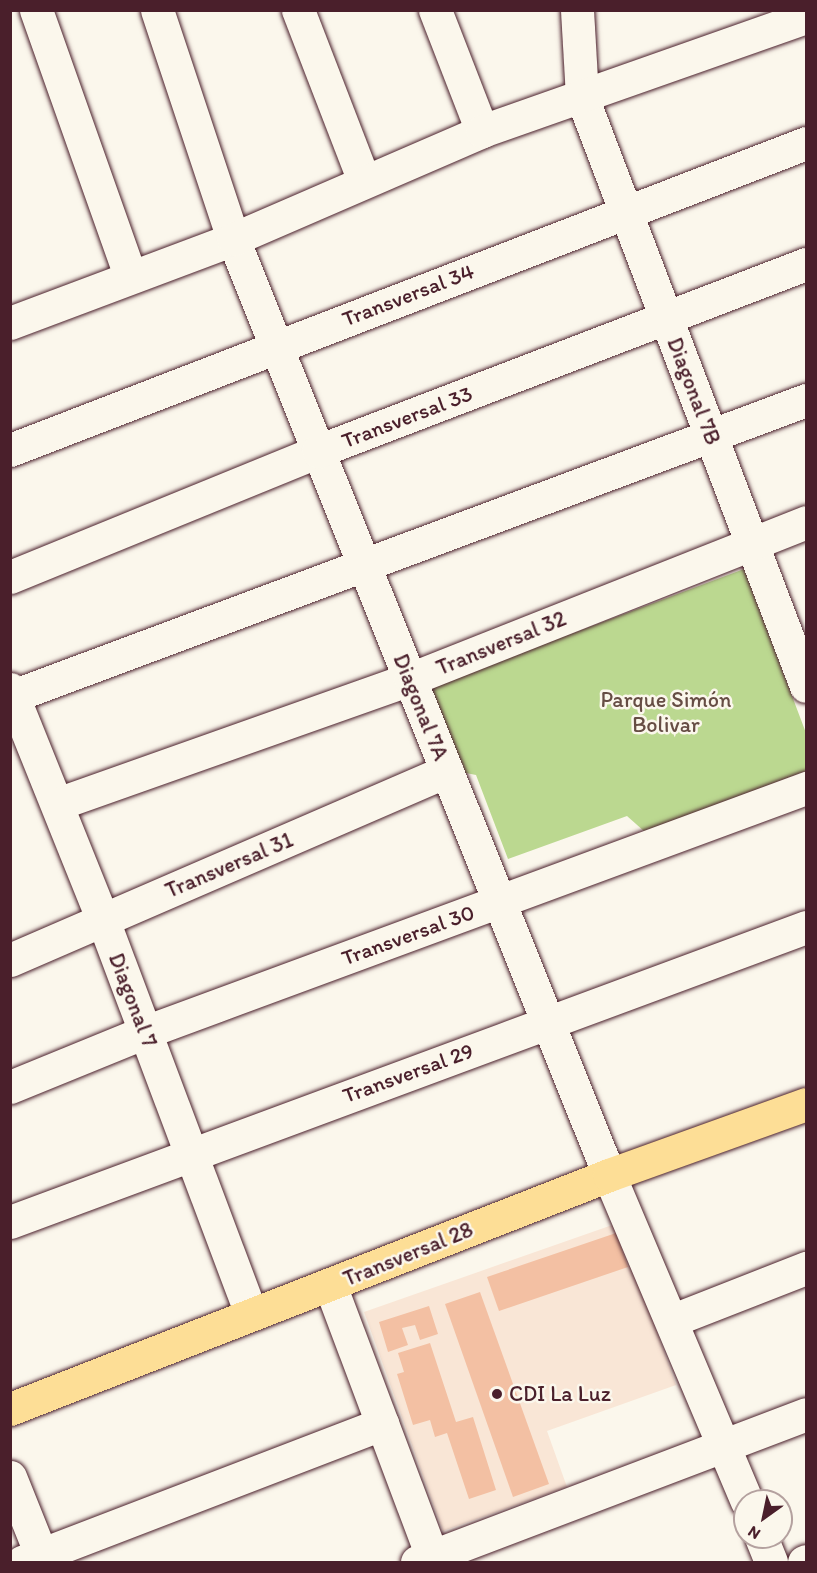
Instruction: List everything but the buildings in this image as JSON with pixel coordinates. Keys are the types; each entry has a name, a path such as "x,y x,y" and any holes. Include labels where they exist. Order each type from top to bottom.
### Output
{"main road":[{"name":"Transversal 28","path":"10,1409 250,1313 330,1285 609,1175 807,1104"}],"street":[{"path":"36,10 130,276"},
{"name":"Diagonal 7A","path":"157,10 233,239 609,1175 673,1320 742,1489"},
{"path":"298,10 364,181"},
{"path":"435,10 482,131"},
{"name":"Diagonal 7B","path":"577,10 582,97 752,542 804,668"},
{"path":"10,323 233,239 482,131 807,17"},
{"name":"Transversal 34","path":"10,450 625,210 807,143"},
{"name":"Transversal 33","path":"10,578 318,451 807,264"},
{"path":"11,694 807,400"},
{"name":"Transversal 32","path":"57,804 410,679 807,522"},
{"name":"Diagonal 7","path":"11,694 103,920 250,1313"},
{"name":"Transversal 31","path":"10,960 447,771"},
{"name":"Transversal 30","path":"10,1087 145,1032 807,788"},
{"name":"Transversal 29","path":"10,1222 190,1153 807,927"},
{"path":"673,1320 807,1268"},
{"path":"330,1285 382,1424 428,1561 807,1414"},
{"path":"10,1477 36,1560 382,1424"}],"shaded area":[{"path":"618,1223 676,1385 547,1431 567,1487 443,1531 364,1312"}],"green space":[{"name":"Parque Simón Bolivar","path":"744,569 806,733 806,771 645,832 627,816 508,859 476,775 456,771 424,689"}],"place":[{"name":"CDI La Luz","path":"497,1394"}]}
